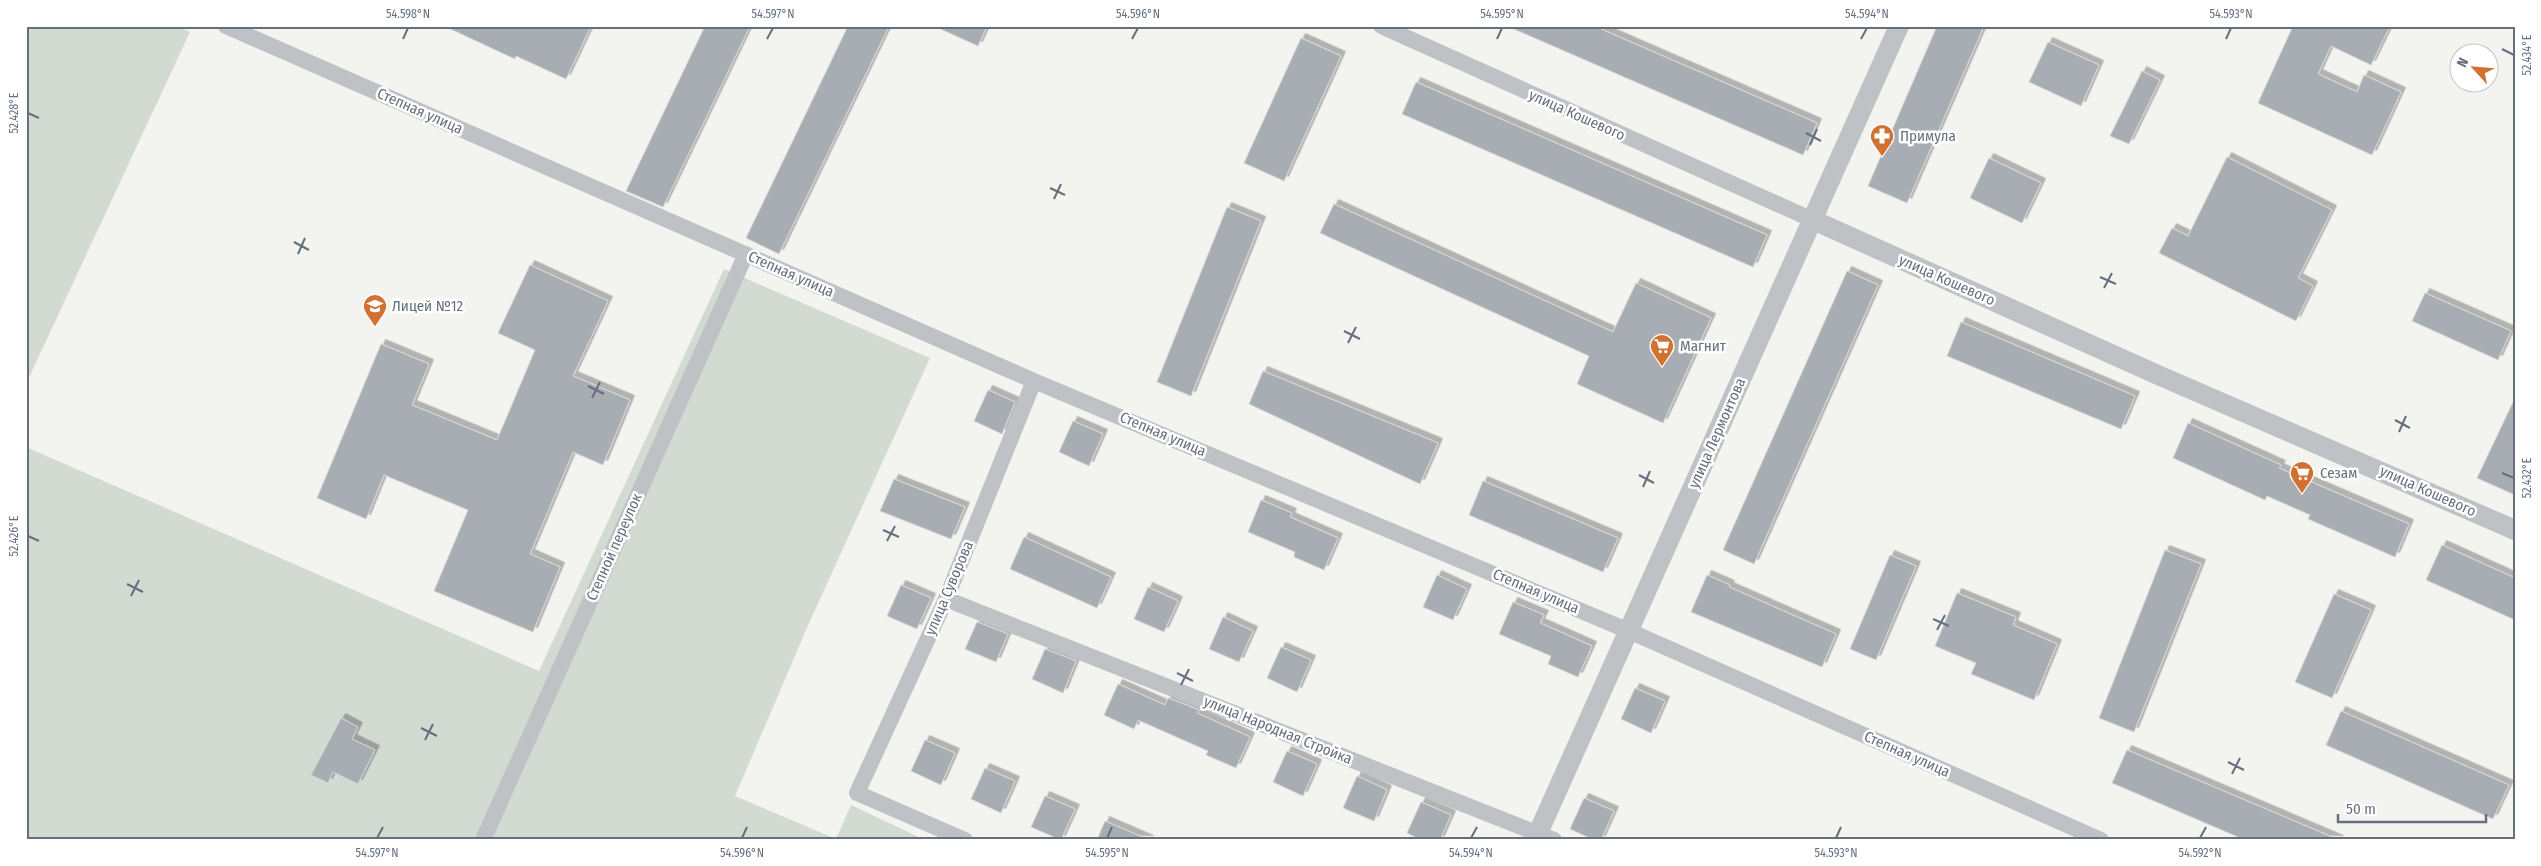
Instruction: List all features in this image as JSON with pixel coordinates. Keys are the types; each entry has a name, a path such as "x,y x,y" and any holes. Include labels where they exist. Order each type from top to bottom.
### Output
{"street":[{"name":"Степная улица","path":"226,26 1034,381 1629,631 2101,840"},
{"name":"улица Кошевого","path":"1381,26 2151,372 2515,530"},
{"name":"улица Лермонтова","path":"1542,837 1629,631 1899,26"},
{"name":"Степной переулок","path":"483,840 746,254"},
{"name":"улица Суворова","path":"965,840 857,792 946,599 1034,381"},
{"name":"улица Народная Стройка","path":"946,599 1542,837"}],"shaded area":[{"path":"26,26 177,26 190,32 26,384"},
{"path":"724,269 930,358 809,623 735,796 836,839 851,805 925,840 26,840 26,447 539,671"}],"building":[{"path":"444,26 591,26 566,79 516,56 515,59"},
{"path":"705,26 750,26 663,207 626,191"},
{"path":"848,26 889,26 779,254 746,238"},
{"path":"934,26 987,26 978,46"},
{"path":"1507,26 1594,26 1817,123 1803,155"},
{"path":"1937,26 1984,26 1907,203 1868,186"},
{"path":"2293,26 2390,26 2371,65 2331,46 2318,74 2357,92 2364,75 2401,92 2372,155 2258,103"},
{"path":"1301,38 1341,56 1284,181 1244,163"},
{"path":"2048,42 2099,65 2081,106 2029,82"},
{"path":"2142,71 2160,80 2129,144 2110,136"},
{"path":"1416,82 1767,235 1753,267 1402,114"},
{"path":"2227,157 2332,210 2298,278 2313,286 2296,321 2159,253 2172,228 2188,236"},
{"path":"1989,158 2041,183 2022,223 1970,198"},
{"path":"1334,204 1613,332 1636,283 1711,318 1663,423 1577,384 1589,356 1320,233"},
{"path":"1227,207 1261,221 1191,396 1157,382"},
{"path":"530,265 608,301 573,376 630,400 603,465 573,452 530,554 560,567 533,632 434,591 468,510 384,475 366,519 317,498 381,344 429,364 412,405 497,440 535,350 498,333"},
{"path":"1847,271 1878,285 1754,564 1723,550"},
{"path":"2425,293 2511,331 2498,360 2412,321"},
{"path":"1961,322 2135,396 2121,429 1947,356"},
{"path":"1263,371 1438,443 1420,484 1249,404"},
{"path":"988,390 1015,402 1002,434 974,421"},
{"path":"2515,398 2515,495 2477,478"},
{"path":"1073,421 1103,434 1089,466 1059,452"},
{"path":"2188,423 2281,465 2279,468 2409,524 2395,557 2308,519 2310,515 2267,496 2265,500 2173,458"},
{"path":"894,479 965,507 951,539 880,511"},
{"path":"1483,481 1618,538 1603,572 1469,515"},
{"path":"1261,500 1292,513 1290,517 1338,538 1324,570 1294,557 1295,552 1248,532"},
{"path":"1024,537 1111,577 1097,608 1010,569"},
{"path":"2442,545 2515,578 2515,620 2426,580"},
{"path":"2165,550 2201,564 2134,732 2099,718"},
{"path":"1890,555 1916,566 1876,660 1850,649"},
{"path":"1437,575 1467,589 1453,620 1423,607"},
{"path":"1707,575 1730,585 1729,587 1836,634 1822,667 1691,612"},
{"path":"901,585 931,598 917,629 887,616"},
{"path":"1148,587 1178,601 1164,632 1134,619"},
{"path":"1957,593 2016,617 2013,625 2057,644 2034,700 1971,674 1976,663 1935,646"},
{"path":"2334,594 2371,610 2332,698 2295,682"},
{"path":"1513,602 1544,615 1540,623 1592,646 1578,677 1548,664 1551,656 1499,634"},
{"path":"1223,617 1253,631 1239,662 1209,649"},
{"path":"977,622 1008,634 996,662 965,649"},
{"path":"1281,647 1311,660 1297,692 1267,678"},
{"path":"1045,649 1076,661 1063,693 1032,679"},
{"path":"1118,684 1165,705 1168,698 1199,710 1197,713 1250,737 1236,768 1206,755 1208,751 1138,720 1134,729 1104,715"},
{"path":"1635,688 1665,701 1651,733 1621,719"},
{"path":"2341,711 2509,785 2493,819 2326,745"},
{"path":"341,718 358,727 352,739 375,750 358,784 333,772 328,783 311,775"},
{"path":"925,740 955,753 941,785 911,771"},
{"path":"2127,750 2339,840 2245,840 2112,783"},
{"path":"1287,751 1317,764 1303,796 1273,782"},
{"path":"985,768 1015,781 1001,813 971,799"},
{"path":"1357,776 1387,790 1374,821 1343,808"},
{"path":"1045,796 1075,809 1061,840 1031,827"},
{"path":"1584,798 1614,811 1601,840 1594,840 1570,829"},
{"path":"1421,802 1451,815 1440,840 1421,840 1407,833"},
{"path":"1105,821 1149,840 1097,840"}],"place":[{"name":"Примула","path":"1882,157"},
{"name":"Лицей №12","path":"375,327"},
{"name":"Магнит","path":"1662,367"},
{"name":"Сезам","path":"2302,494"}]}
